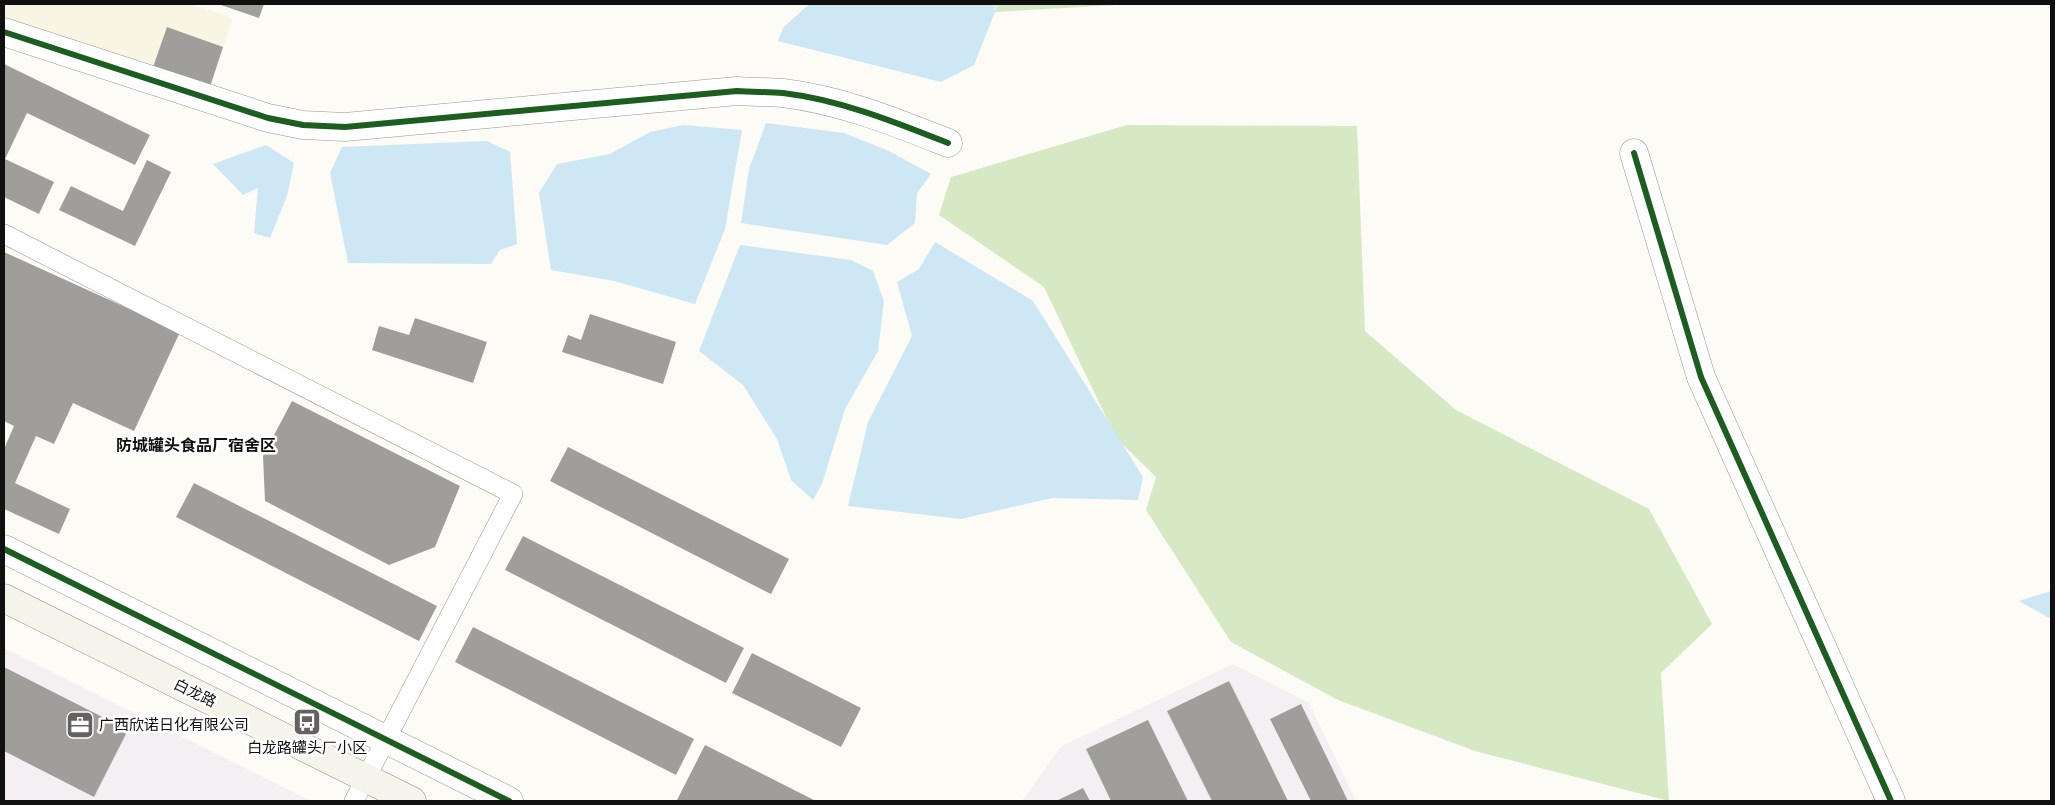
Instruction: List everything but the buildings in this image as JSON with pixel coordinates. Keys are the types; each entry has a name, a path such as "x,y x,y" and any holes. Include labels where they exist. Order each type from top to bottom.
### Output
{"street":[{"path":"4,32 268,118 302,125 345,127 737,91 784,94 828,102 874,114 948,143"},
{"path":"1634,153 1701,377 1891,801"},
{"path":"4,549 509,801"},
{"name":"白龙路","path":"4,598 360,790 412,801"}],"lane":[{"path":"4,234 513,494 360,790"}],"shaded area":[{"path":"4,4 191,4 233,18 223,47 167,28 152,70 4,19"},
{"name":"广西欣诺日化有限公司","path":"4,648 311,801 4,801"},
{"path":"1233,664 1309,703 1356,801 1022,801 1062,746"}],"green space":[{"path":"997,4 1134,4 995,12"},
{"path":"1127,125 1357,126 1365,331 1456,410 1649,509 1712,624 1661,673 1669,801 1475,751 1338,700 1231,642 1146,510 1156,477 1116,438 1044,287 939,215 951,177"}],"water":[{"path":"809,4 996,4 995,12 974,65 941,82 778,41 783,28"},
{"path":"766,123 844,133 889,151 931,174 917,193 915,223 887,245 741,223 749,169"},
{"path":"683,125 742,130 725,229 695,304 614,281 551,270 539,193 557,164 610,154 650,132"},
{"path":"487,141 510,152 517,244 500,250 491,264 348,263 330,173 342,147"},
{"path":"266,145 294,163 287,196 270,238 254,233 258,188 243,195 213,164"},
{"path":"935,242 1033,301 1143,477 1138,500 1052,498 961,519 848,506 868,422 912,336 897,282 919,269"},
{"path":"740,245 851,260 873,271 884,301 878,351 845,409 822,484 813,500 791,480 777,439 743,385 699,351"},
{"path":"2051,591 2051,619 2019,601"}],"cycle path":[{"path":"4,32 268,118 303,125 345,127 737,91 783,93 847,106 948,143"},
{"path":"1634,153 1701,377 1891,801"},
{"path":"4,549 509,801"}],"place":[{"name":"白龙路罐头厂小区","path":"307,722"},
{"name":"广西欣诺日化有限公司","path":"80,725"}],"district":[{"name":"防城罐头食品厂宿舍区","path":"196,445"}]}
